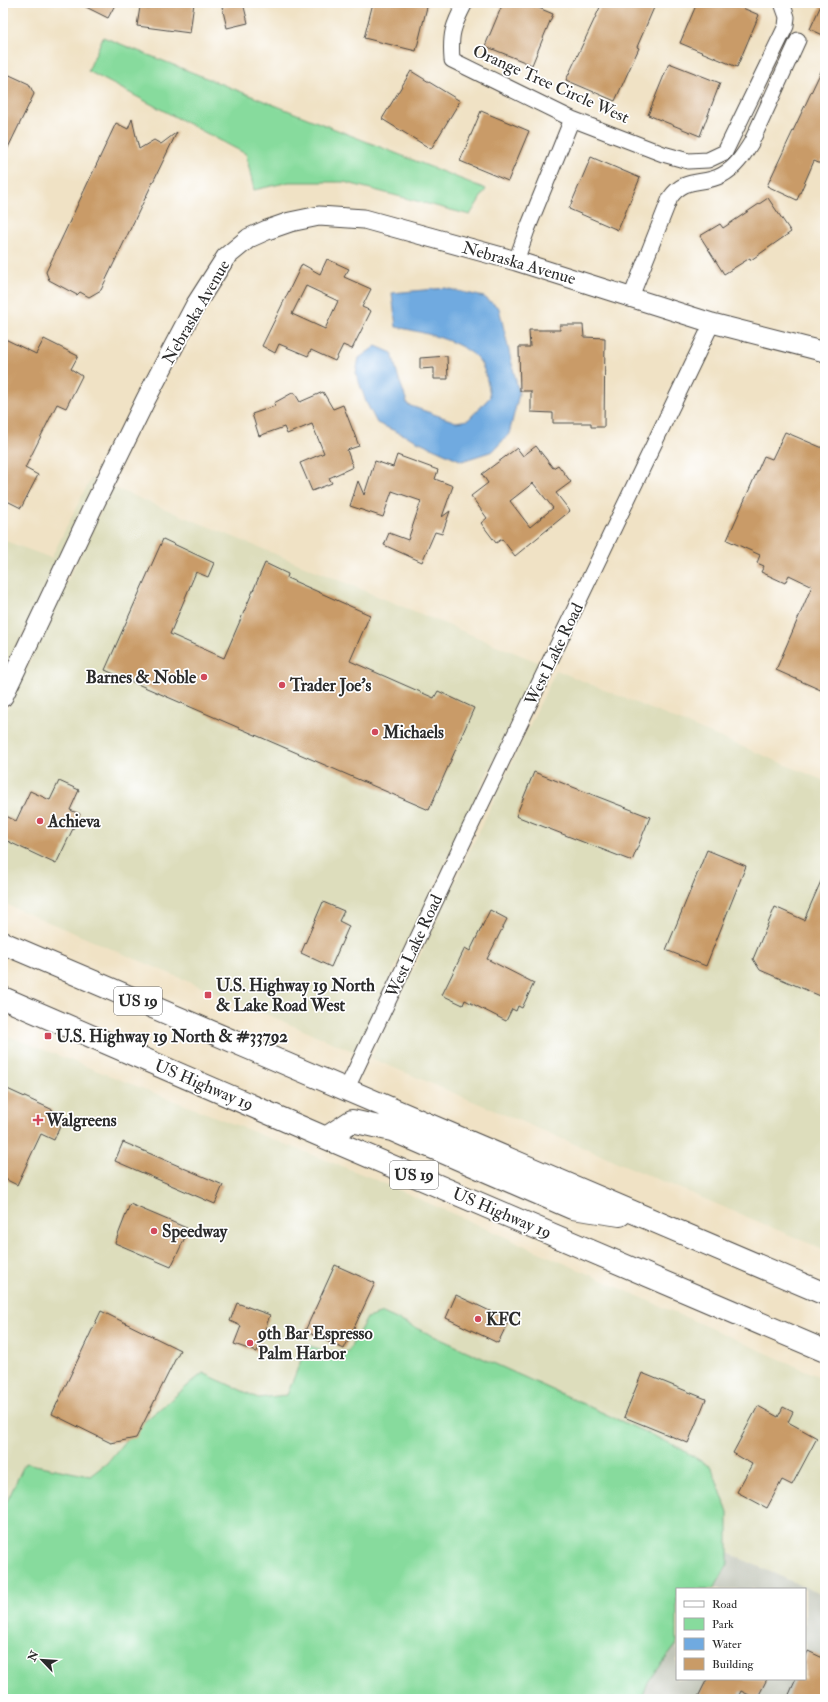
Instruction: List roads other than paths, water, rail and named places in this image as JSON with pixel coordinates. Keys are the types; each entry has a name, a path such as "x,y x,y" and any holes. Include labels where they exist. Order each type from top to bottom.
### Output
{"highway":[{"name":"US 19","path":"3,943 825,1294"},
{"name":"US Highway 19","path":"3,998 825,1351"},
{"path":"326,1138 352,1121 392,1130 572,1208 654,1221"}],"street":[{"name":"Orange Tree Circle West","path":"465,3 454,23 450,42 452,60 572,118 663,154 688,161 708,160 725,152 786,26 787,17 782,3"},
{"path":"631,297 670,198 675,190 684,184 709,180 721,175 733,167 742,157 751,143 798,40"},
{"path":"516,261 572,118"},
{"name":"Nebraska Avenue","path":"3,696 142,406 196,304 226,256 249,238 290,222 319,216 364,219 516,261 712,323"},
{"path":"712,323 825,352"},
{"name":"West Lake Road","path":"346,1090 712,323"}],"water":[{"path":"445,288 484,297 499,308 519,394 509,434 493,451 462,461 377,423 366,402 356,373 359,358 376,346 392,353 408,405 456,422 468,420 490,397 485,372 478,359 471,352 451,342 428,334 396,327 392,293"}],"place":[{"name":"Barnes & Noble","path":"204,677"},
{"name":"Trader Joe's","path":"282,685"},
{"name":"Michaels","path":"375,732"},
{"name":"Achieva","path":"40,821"},
{"name":"U.S. Highway 19 North & Lake Road West","path":"208,995"},
{"name":"U.S. Highway 19 North & #33792","path":"48,1036"},
{"name":"Walgreens","path":"38,1120"},
{"name":"Speedway","path":"154,1231"},
{"name":"KFC","path":"478,1319"},
{"name":"9th Bar Espresso Palm Harbor","path":"250,1343"}]}
